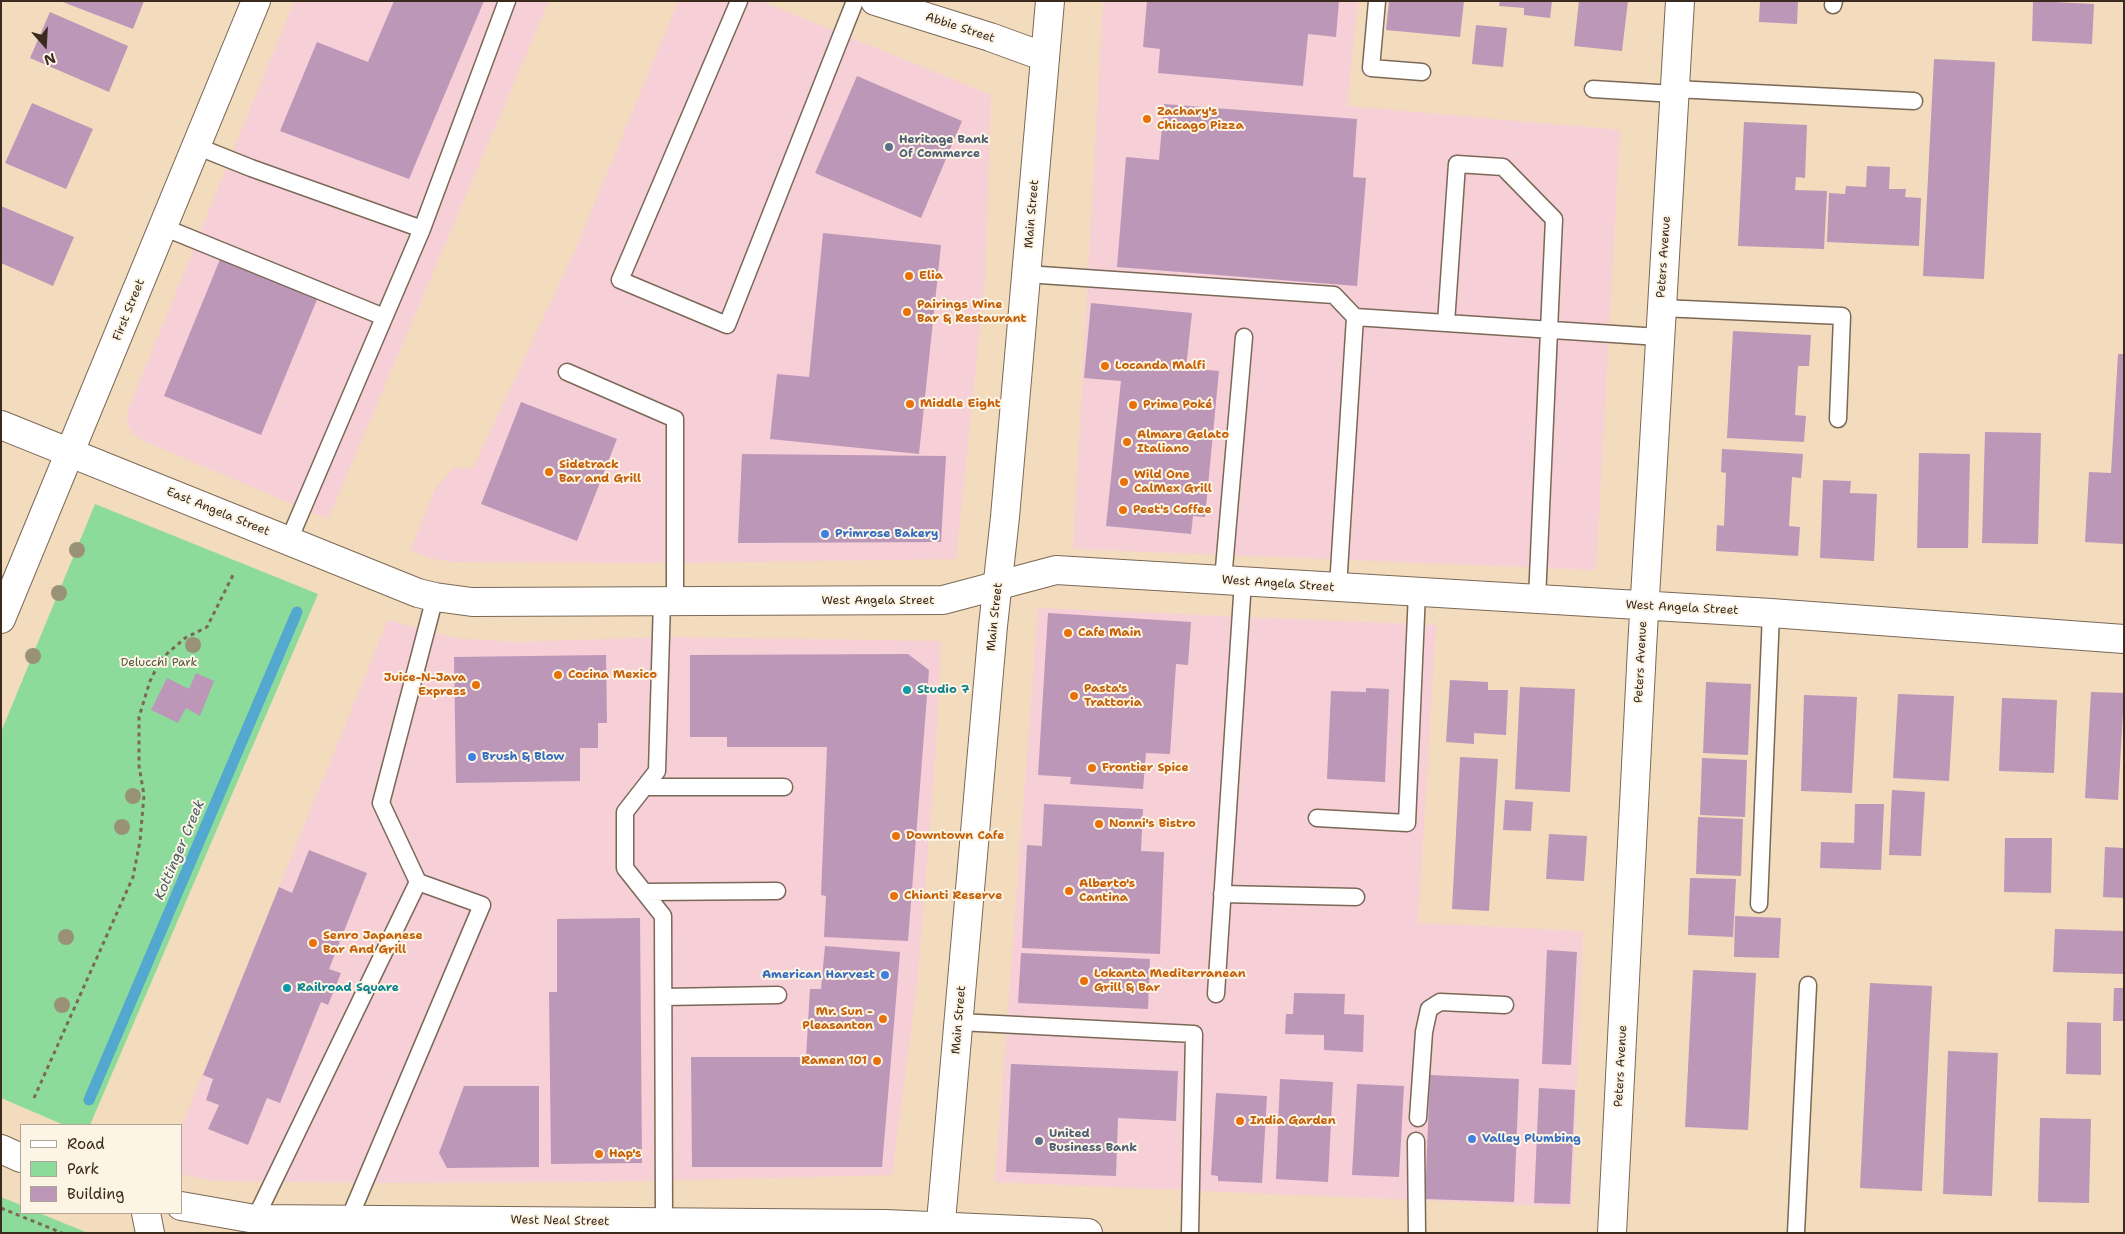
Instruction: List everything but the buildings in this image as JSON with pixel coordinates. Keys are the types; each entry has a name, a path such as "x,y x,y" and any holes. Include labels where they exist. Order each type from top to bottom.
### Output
{"street":[{"name":"First Street","path":"1,619 256,1"},
{"name":"Abbie Street","path":"875,1 990,37 1045,57"},
{"name":"Main Street","path":"940,1230 1050,1"},
{"name":"Peters Avenue","path":"1612,1233 1644,606 1680,1"},
{"name":"East Angela Street","path":"1,425 418,593 435,597"},
{"name":"West Angela Street","path":"435,597 472,602 943,600 1056,570 1771,614 2124,639"},
{"path":"1,1150 20,1158"},
{"name":"West Neal Street","path":"182,1206 255,1218 349,1219 402,1226 587,1227 664,1222 724,1227 885,1224 940,1230 1088,1233"},
{"path":"146,1214 150,1233"}],"lane":[{"path":"289,540 422,229 507,1"},
{"path":"739,1 620,280 727,326 855,1"},
{"path":"1377,1 1371,68 1422,72"},
{"path":"1593,89 1914,101"},
{"path":"196,146 251,168 422,229"},
{"path":"1446,323 1458,164 1503,167 1554,219 1537,599"},
{"path":"163,227 384,317"},
{"path":"1026,274 1334,295 1355,318 1659,337"},
{"path":"1661,308 1842,316 1838,419"},
{"path":"1338,587 1355,318"},
{"path":"1216,994 1222,894 1244,337"},
{"path":"567,372 675,419 668,601 657,771 625,812 625,868 664,916 664,1222"},
{"path":"1317,818 1406,822 1417,592"},
{"path":"349,1219 482,905 418,882 381,803 435,597"},
{"path":"1759,904 1771,614"},
{"path":"645,787 784,787"},
{"path":"255,1218 418,882"},
{"path":"644,892 777,891"},
{"path":"1222,894 1356,898"},
{"path":"1796,1233 1808,985"},
{"path":"664,997 778,995"},
{"path":"1418,1118 1424,1032 1430,1009 1440,1002 1505,1005"},
{"path":"959,1022 1194,1034 1190,1233"},
{"path":"1416,1141 1417,1233"}],"path":[{"path":"34,1098 133,877 140,841 144,795 139,766 139,718 150,680 161,659 185,638 207,627 233,575"},
{"path":"1,1208 62,1233"}],"shaded area":[{"path":"294,1 549,1 328,519 141,440 132,433 127,422 128,410"},
{"path":"678,1 761,1 991,95 985,279 956,559 678,563 452,562 430,558 410,550 436,487 454,468 473,468 577,246"},
{"path":"1103,1 1358,1 1347,106 1620,130 1596,570 1073,549"},
{"path":"1038,608 1436,625 1418,923 1583,931 1572,1207 995,1182"},
{"path":"388,620 455,638 515,642 666,637 941,641 936,748 918,976 892,1175 600,1182 372,1183 214,1181 182,1174 182,1125"}],"green space":[{"name":"Delucchi Park","path":"95,504 318,594 90,1124 62,1124 1,1098 1,732"},
{"path":"1,1197 20,1205 20,1214 41,1214 88,1233 1,1233"}],"waterway":[{"name":"Kottinger Creek","path":"89,1100 297,612"}],"place":[{"name":"Zachary's Chicago Pizza","path":"1147,119"},
{"name":"Heritage Bank Of Commerce","path":"889,147"},
{"name":"Elia","path":"909,276"},
{"name":"Pairings Wine Bar & Restaurant","path":"907,312"},
{"name":"Locanda Malfi","path":"1105,366"},
{"name":"Middle Eight","path":"910,404"},
{"name":"Prime Poké","path":"1133,405"},
{"name":"Almare Gelato Italiano","path":"1127,442"},
{"name":"Sidetrack Bar and Grill","path":"549,472"},
{"name":"Wild One CalMex Grill","path":"1124,482"},
{"name":"Peet's Coffee","path":"1123,510"},
{"name":"Primrose Bakery","path":"825,534"},
{"name":"Cafe Main","path":"1068,633"},
{"name":"Cocina Mexico","path":"558,675"},
{"name":"Juice-N-Java Express","path":"476,685"},
{"name":"Studio 7","path":"907,690"},
{"name":"Pasta's Trattoria","path":"1074,696"},
{"name":"Brush & Blow","path":"472,757"},
{"name":"Frontier Spice","path":"1092,768"},
{"name":"Nonni's Bistro","path":"1099,824"},
{"name":"Downtown Cafe","path":"896,836"},
{"name":"Alberto's Cantina","path":"1069,891"},
{"name":"Chianti Reserve","path":"894,896"},
{"name":"Senro Japanese Bar And Grill","path":"313,943"},
{"name":"American Harvest","path":"885,975"},
{"name":"Lokanta Mediterranean Grill & Bar","path":"1084,981"},
{"name":"Railroad Square","path":"287,988"},
{"name":"Mr. Sun - Pleasanton","path":"883,1019"},
{"name":"Ramen 101","path":"877,1061"},
{"name":"India Garden","path":"1240,1121"},
{"name":"Valley Plumbing","path":"1472,1139"},
{"name":"United Business Bank","path":"1039,1141"},
{"name":"Hap's","path":"599,1154"}]}
